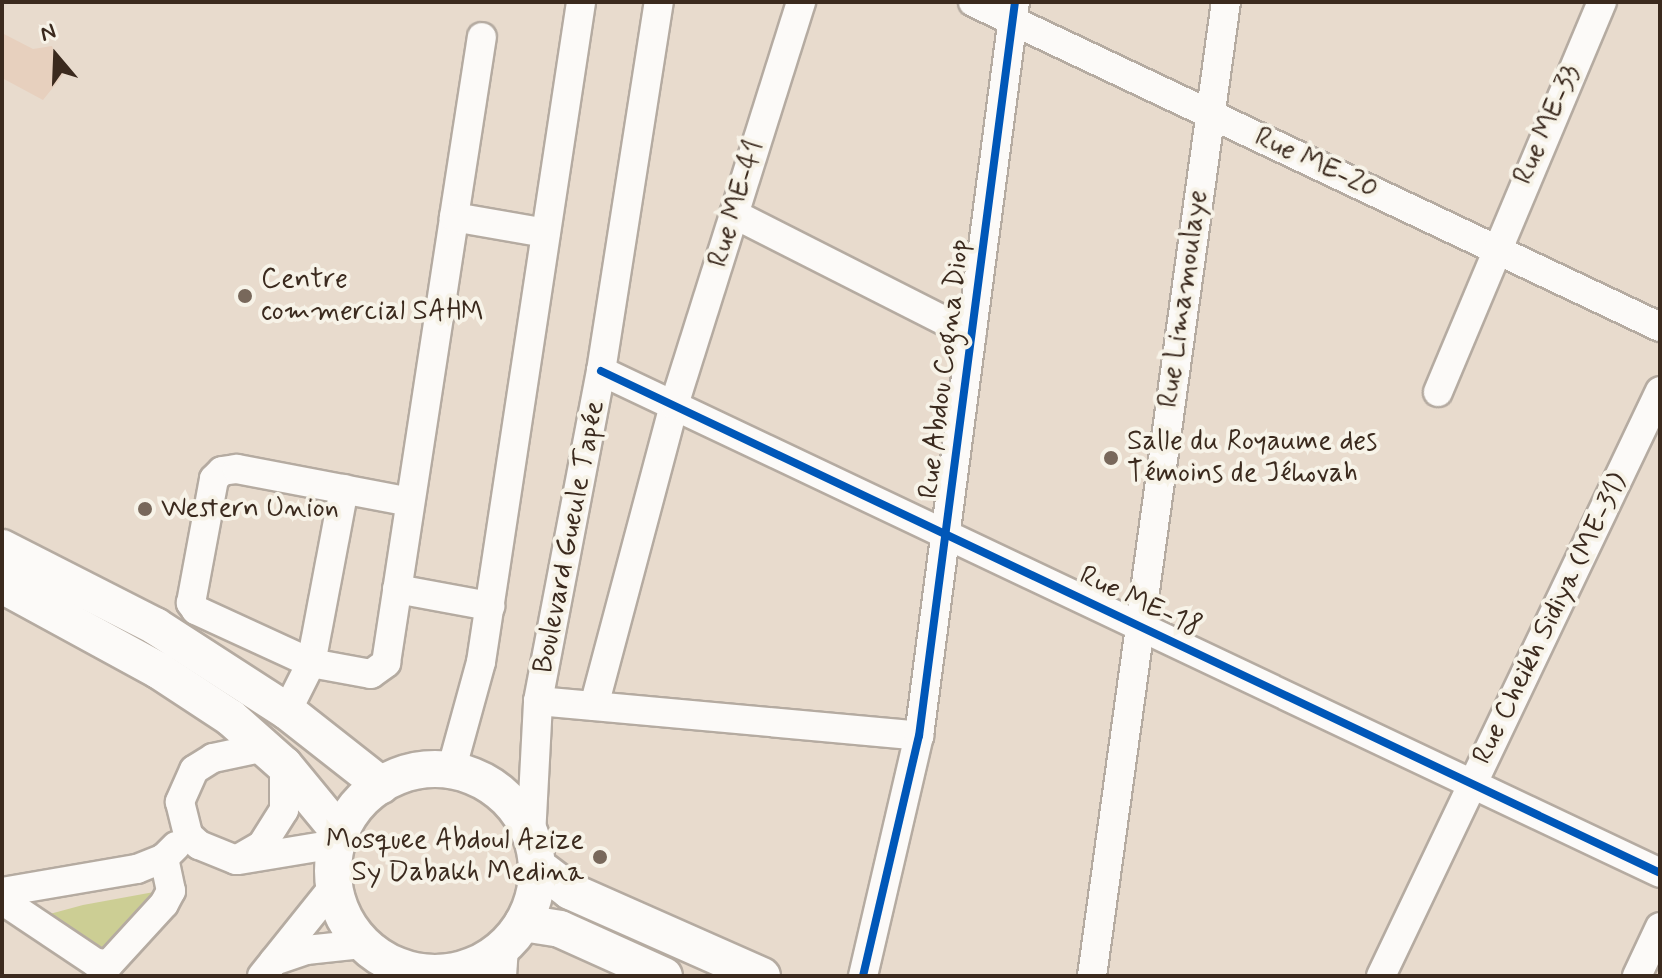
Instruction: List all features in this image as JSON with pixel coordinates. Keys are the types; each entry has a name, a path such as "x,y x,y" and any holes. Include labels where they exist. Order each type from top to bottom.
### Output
{"main road":[{"path":"2,548 155,626 287,711 381,785"},
{"path":"2,585 158,670 274,756 338,839"},
{"path":"667,935 658,973 560,929 456,971 402,972 362,944 343,917 334,886 338,839 350,815 381,785 415,772 451,771 481,780 506,797 534,851 570,891 762,976"},
{"path":"510,948 534,895 534,851"}],"street":[{"path":"451,771 490,606 581,2"},
{"name":"Boulevard Gueule Tapée","path":"534,851 538,701 601,371 659,2"},
{"name":"Rue ME-41","path":"594,706 674,405 801,2"},
{"name":"Rue ME-20","path":"973,2 1014,11 1209,114 1660,327"},
{"name":"Rue Limamoulaye","path":"1092,976 1226,2"},
{"name":"Rue ME-33","path":"1438,392 1494,248 1602,2"},
{"name":"Rue Abdou Cogna Diop","path":"863,976 919,736 1014,11"},
{"path":"410,502 237,469 222,471 214,479 191,603 196,610 311,663 371,674 386,663 482,37"},
{"path":"734,214 971,334"},
{"path":"454,217 546,233"},
{"name":"Rue ME-18","path":"601,371 1660,873"},
{"name":"Rue Cheikh Sidiya (ME-31)","path":"1381,976 1660,391"},
{"path":"287,711 311,663 344,489"},
{"path":"397,589 490,606"},
{"path":"538,701 919,736"},
{"path":"236,860 262,845 278,826 274,756 213,758 194,770 180,802 188,835 217,856 236,860 338,839"},
{"path":"2,892 137,869 164,858 188,835"},
{"path":"2,900 96,963 109,964 164,904 171,891 164,858"},
{"path":"268,969 334,886"},
{"path":"1637,976 1660,927"},
{"path":"268,969 306,950 362,944"}],"shaded area":[{"path":"2,33 33,49 52,46 63,75 43,100 2,78"}],"green space":[{"path":"165,890 108,955 46,915 83,905"}],"cycle path":[{"path":"863,976 919,736 1015,2"},
{"path":"601,371 1660,873"}],"place":[{"name":"Centre commercial SAHM","path":"245,296"},
{"name":"Salle du Royaume des Témoins de Jéhovah","path":"1111,458"},
{"name":"Western Union","path":"145,509"},
{"name":"Mosquee Abdoul Azize Sy Dabakh Medina","path":"600,857"}]}
